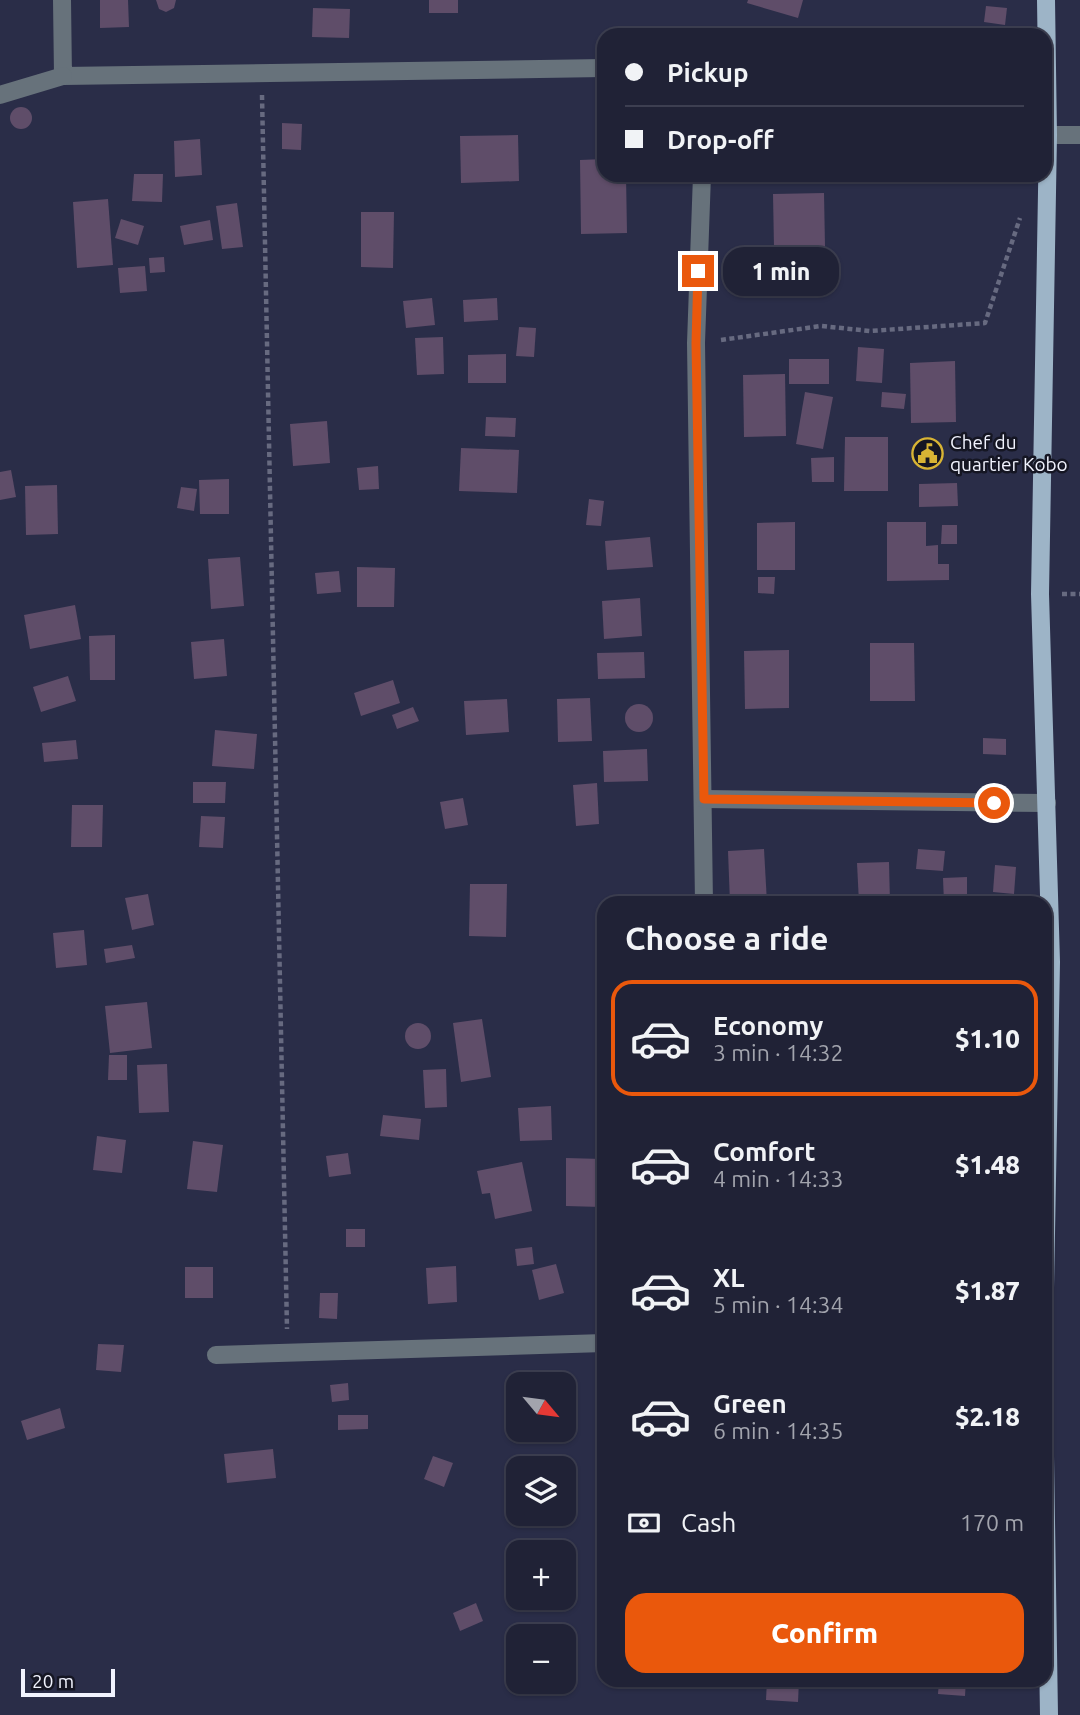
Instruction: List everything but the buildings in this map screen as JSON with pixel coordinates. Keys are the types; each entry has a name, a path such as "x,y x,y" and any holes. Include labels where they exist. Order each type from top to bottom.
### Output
{"main road":[{"path":"1046,0 1046,28"},
{"path":"1047,182 1040,594 1049,896"},
{"path":"1049,1687 1049,1715"}],"street":[{"path":"61,0 63,76"},
{"path":"0,94 63,76 597,68"},
{"path":"1052,135 1080,135"},
{"path":"702,182 696,343 704,896"},
{"path":"704,799 1047,803"},
{"path":"216,1355 288,1355 597,1343"}],"path":[{"path":"262,74 288,1355"},
{"path":"696,343 821,326 870,331 985,323 1022,212"}],"place":[{"name":"Chef du quartier Kobo","path":"927,453"}],"route":[{"path":"698,271 696,343 704,799 994,803"}]}
